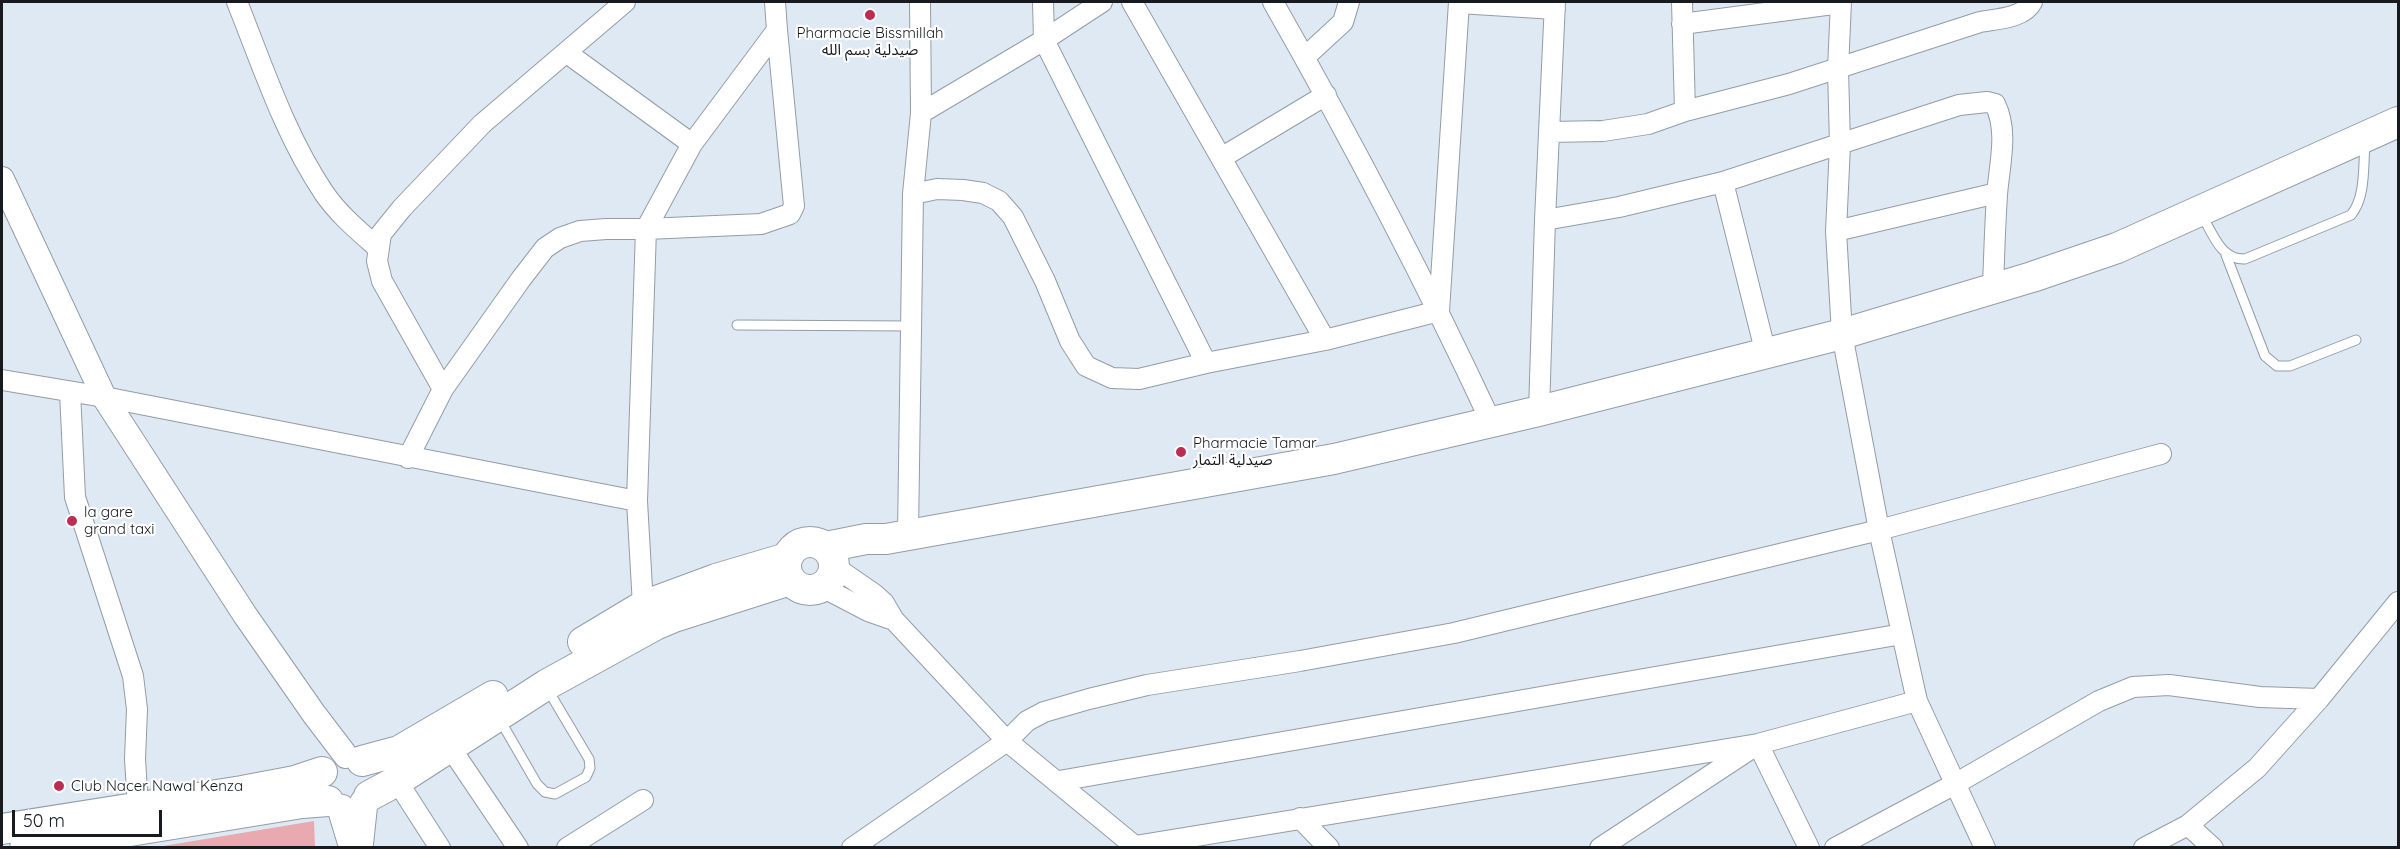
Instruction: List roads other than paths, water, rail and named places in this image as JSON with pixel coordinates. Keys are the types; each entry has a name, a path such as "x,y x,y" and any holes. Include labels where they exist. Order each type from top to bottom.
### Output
{"main road":[{"path":"829,566 819,543 803,542 796,546 789,569 801,588 815,590 829,566 868,553 897,536 1334,459 1539,411 1842,334 2032,277 2117,248 2398,122"},
{"path":"2,829 295,781 339,763 399,751 644,606 716,579 789,569"},
{"path":"25,848 302,803 351,802 397,781 546,685 674,617 789,569"},
{"path":"339,763 321,788 351,802"},
{"path":"339,763 371,773 372,788 351,802"},
{"path":"351,802 353,848"},
{"path":"351,802 359,848"}],"street":[{"path":"237,2 293,142 325,195 342,216 379,249"},
{"path":"443,389 382,281 377,261 381,234 402,208 482,124 625,2"},
{"path":"408,458 443,389 545,248 560,238 580,231 761,224 789,214 794,206 776,2"},
{"path":"897,536 911,326 913,194 921,113 920,2"},
{"path":"1043,2 1044,40 1206,363"},
{"path":"921,113 1044,40 1102,2"},
{"path":"1132,2 1325,340"},
{"path":"1273,2 1326,95 1439,311 1491,422"},
{"path":"1305,57 1343,22 1349,2"},
{"path":"1439,311 1459,2 1555,5 1539,411"},
{"path":"1682,2 1685,111"},
{"path":"1682,24 1841,2 1838,69 1840,145 1836,231 1842,334 1879,530 1917,701 1985,848"},
{"path":"1549,132 1626,129 1648,124 1685,111 1838,69 1980,22 2013,15 2029,7 2032,2"},
{"path":"644,606 637,501 646,229 692,144 777,30"},
{"path":"567,53 692,144"},
{"path":"1221,158 1326,95"},
{"path":"1545,220 1619,207 1723,182 1959,105 1987,102 1995,104 2001,120 2002,159 1997,193 1993,288"},
{"path":"2,179 104,397 245,615 314,714 339,763"},
{"path":"1723,182 1766,354"},
{"path":"913,194 938,189 963,190 983,193 999,201 1017,226 1046,281 1070,341 1086,366 1112,378 1139,379 1206,363 1325,340 1439,311"},
{"path":"1836,231 1997,193"},
{"path":"2,380 104,397 637,501"},
{"path":"70,392 75,497 133,675 137,709 135,759 138,807"},
{"path":"852,848 1007,741 1027,721 1044,712 1147,686 1454,633 1879,530 2161,454"},
{"path":"829,566 868,611 894,620 1007,741 1059,781 1136,847 1300,818 1758,744 1917,701"},
{"path":"2144,848 2188,825 2257,768 2319,699 2398,602"},
{"path":"1059,781 1902,634"},
{"path":"1835,848 1955,784 2098,701 2133,687 2169,685 2260,697 2319,699"},
{"path":"1605,846 1758,744"},
{"path":"1758,744 1809,848"},
{"path":"450,747 518,848"},
{"path":"397,781 440,848"},
{"path":"567,848 643,800"},
{"path":"1300,818 1329,848"},
{"path":"2188,825 2213,848"}],"lane":[{"path":"2226,255 2235,259 2245,259 2351,215 2360,197 2366,137"},
{"path":"2200,212 2226,255 2265,356 2277,366 2290,366 2356,340"},
{"path":"737,325 911,326"},
{"path":"497,716 537,784 545,792 555,794 586,777 590,768 589,759 546,685"}],"place":[{"name":"Pharmacie Bissmillah صيدلية بسم الله","path":"870,15"},
{"name":"Pharmacie Tamar صيدلية التمار","path":"1181,452"},
{"name":"la gare grand taxi","path":"72,521"},
{"name":"Club Nacer Nawal Kenza","path":"59,786"}]}
